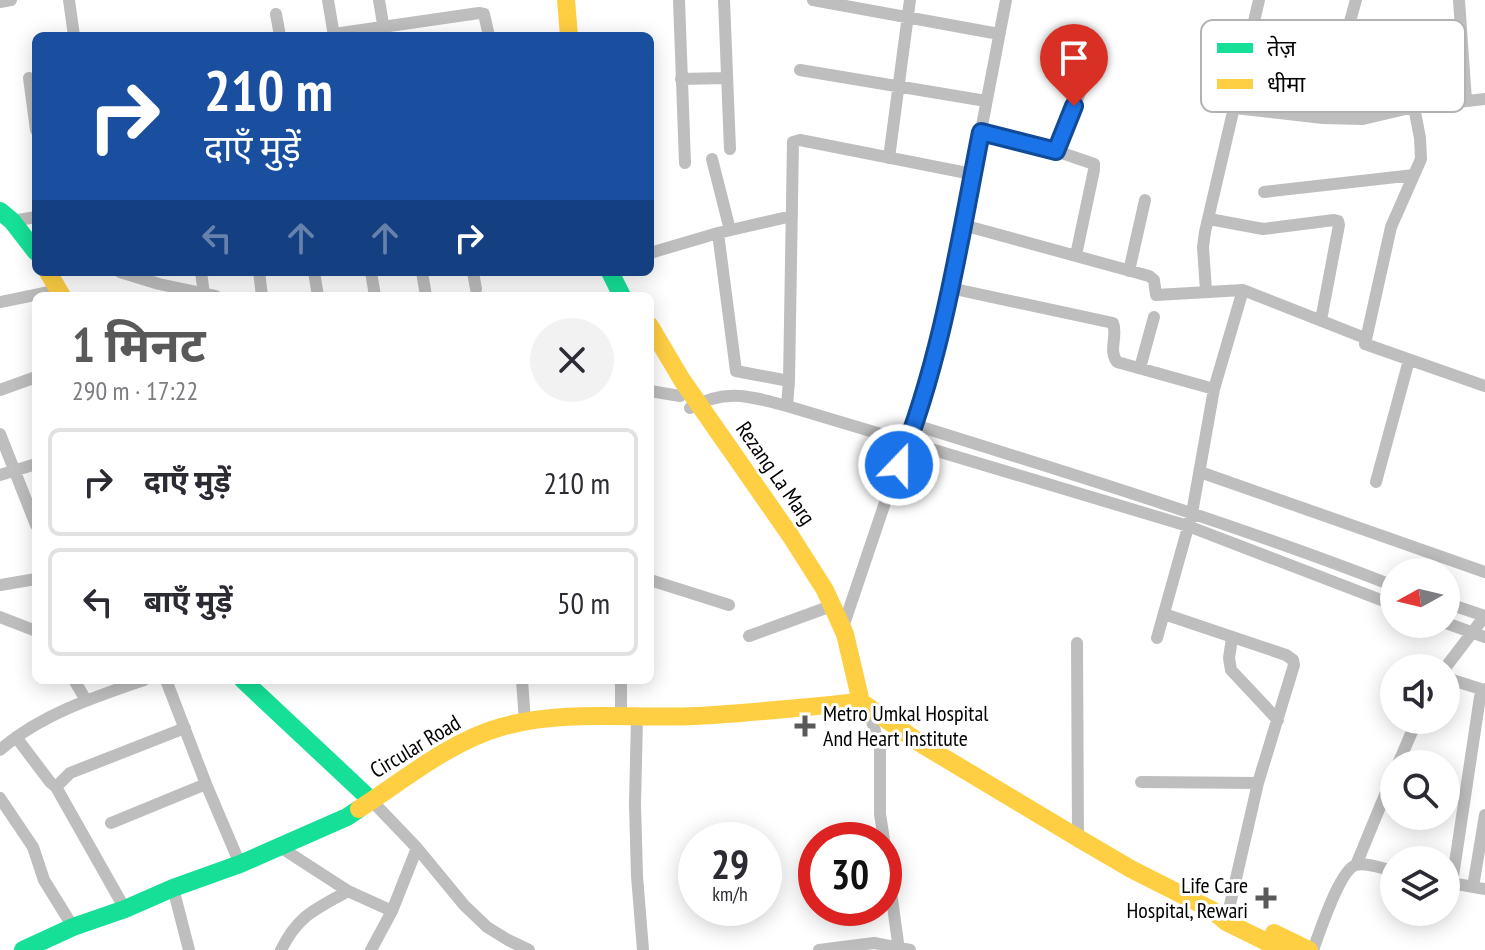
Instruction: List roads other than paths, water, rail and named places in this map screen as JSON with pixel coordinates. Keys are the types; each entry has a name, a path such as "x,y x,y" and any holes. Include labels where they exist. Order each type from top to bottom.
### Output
{"main road":[{"path":"557,0 560,32"},
{"path":"566,0 569,32"},
{"path":"5,216 32,245"},
{"name":"Rezang La Marg","path":"654,333 689,403"},
{"name":"Rezang La Marg","path":"654,355 666,377 689,403 806,560 843,627 861,702"},
{"name":"Rezang La Marg","path":"742,475 849,654"},
{"path":"247,684 371,800"},
{"path":"861,702 923,745 1131,869 1222,914 1311,950"},
{"name":"Circular Road","path":"23,950 73,927 240,864 347,817 453,748 499,728 525,722 592,716 695,716 861,702"},
{"path":"1222,914 1280,949"}],"street":[{"path":"1,1 11,0"},
{"path":"69,0 73,32"},
{"path":"328,0 333,32"},
{"path":"379,0 384,32 479,13 484,14 488,32"},
{"path":"679,0 685,163"},
{"path":"724,0 730,149"},
{"path":"813,0 999,34"},
{"path":"889,158 910,0"},
{"path":"843,627 915,425 950,288 1006,0"},
{"path":"1255,20 1259,0"},
{"path":"1350,20 1356,0"},
{"path":"1459,0 1460,20"},
{"path":"276,14 279,32"},
{"path":"434,20 436,32"},
{"path":"1056,151 1091,66"},
{"path":"800,70 986,101"},
{"path":"29,78 32,100"},
{"path":"681,79 726,78"},
{"path":"1465,87 1466,101 1485,99"},
{"path":"1206,291 1203,247 1234,112"},
{"path":"1270,112 1363,119 1393,112"},
{"path":"1323,118 1325,112"},
{"path":"1415,112 1421,159 1391,227 1365,344 1485,386"},
{"path":"981,132 1056,151 1090,162 1094,167 1076,255"},
{"path":"787,406 792,147 796,140 972,174"},
{"path":"712,159 724,232 736,371 729,395"},
{"path":"1264,192 1414,175"},
{"path":"1129,271 1145,200"},
{"path":"5,216 32,217"},
{"path":"654,252 792,216"},
{"path":"1209,219 1263,229 1338,221 1321,320"},
{"path":"963,225 1152,277 1156,295 1243,290 1365,338"},
{"path":"474,276 476,289"},
{"path":"158,278 201,292"},
{"path":"950,288 1113,323 1112,354 1117,362 1214,389"},
{"path":"1157,638 1190,520 1214,389 1243,290"},
{"path":"0,302 32,297"},
{"path":"1140,368 1154,317"},
{"path":"1376,482 1409,360"},
{"path":"736,371 789,381"},
{"path":"0,390 32,378"},
{"path":"654,392 689,403 729,395 754,397 908,443 1301,550 1380,581"},
{"path":"915,425 1190,520 1380,599"},
{"path":"0,434 32,515"},
{"path":"0,475 32,465"},
{"path":"1200,472 1485,572"},
{"path":"0,585 32,580"},
{"path":"654,581 729,605"},
{"path":"1459,654 1479,634 1485,616 1460,608"},
{"path":"749,636 823,609"},
{"path":"1164,614 1293,660 1293,670 1222,914"},
{"path":"0,617 32,629"},
{"path":"1460,628 1479,634"},
{"path":"1232,638 1231,670 1278,720"},
{"path":"1077,643 1078,838"},
{"path":"1455,846 1480,697 1484,690 1460,682"},
{"path":"76,684 86,700"},
{"path":"0,750 16,737 86,700 132,684"},
{"path":"168,684 240,864"},
{"path":"522,684 525,722"},
{"path":"622,684 629,717 643,950"},
{"path":"861,702 872,721 880,748 881,822"},
{"path":"56,787 70,773 185,728"},
{"path":"16,737 56,787 125,909"},
{"path":"1141,782 1258,783"},
{"path":"111,823 206,784"},
{"path":"0,798 33,847 44,880 73,927"},
{"path":"371,800 487,927 529,950"},
{"path":"1311,950 1344,875 1356,865 1380,807"},
{"path":"1479,888 1485,815"},
{"path":"280,847 348,891 392,911"},
{"path":"371,950 392,911 417,848"},
{"path":"1356,865 1380,869"},
{"path":"173,888 189,950"},
{"path":"281,950 295,925 348,891"},
{"path":"819,950 874,943 903,949 899,926"}],"place":[{"name":"Metro Umkal Hospital And Heart Institute","path":"805,726"},
{"name":"Life Care Hospital, Rewari","path":"1266,898"}]}
